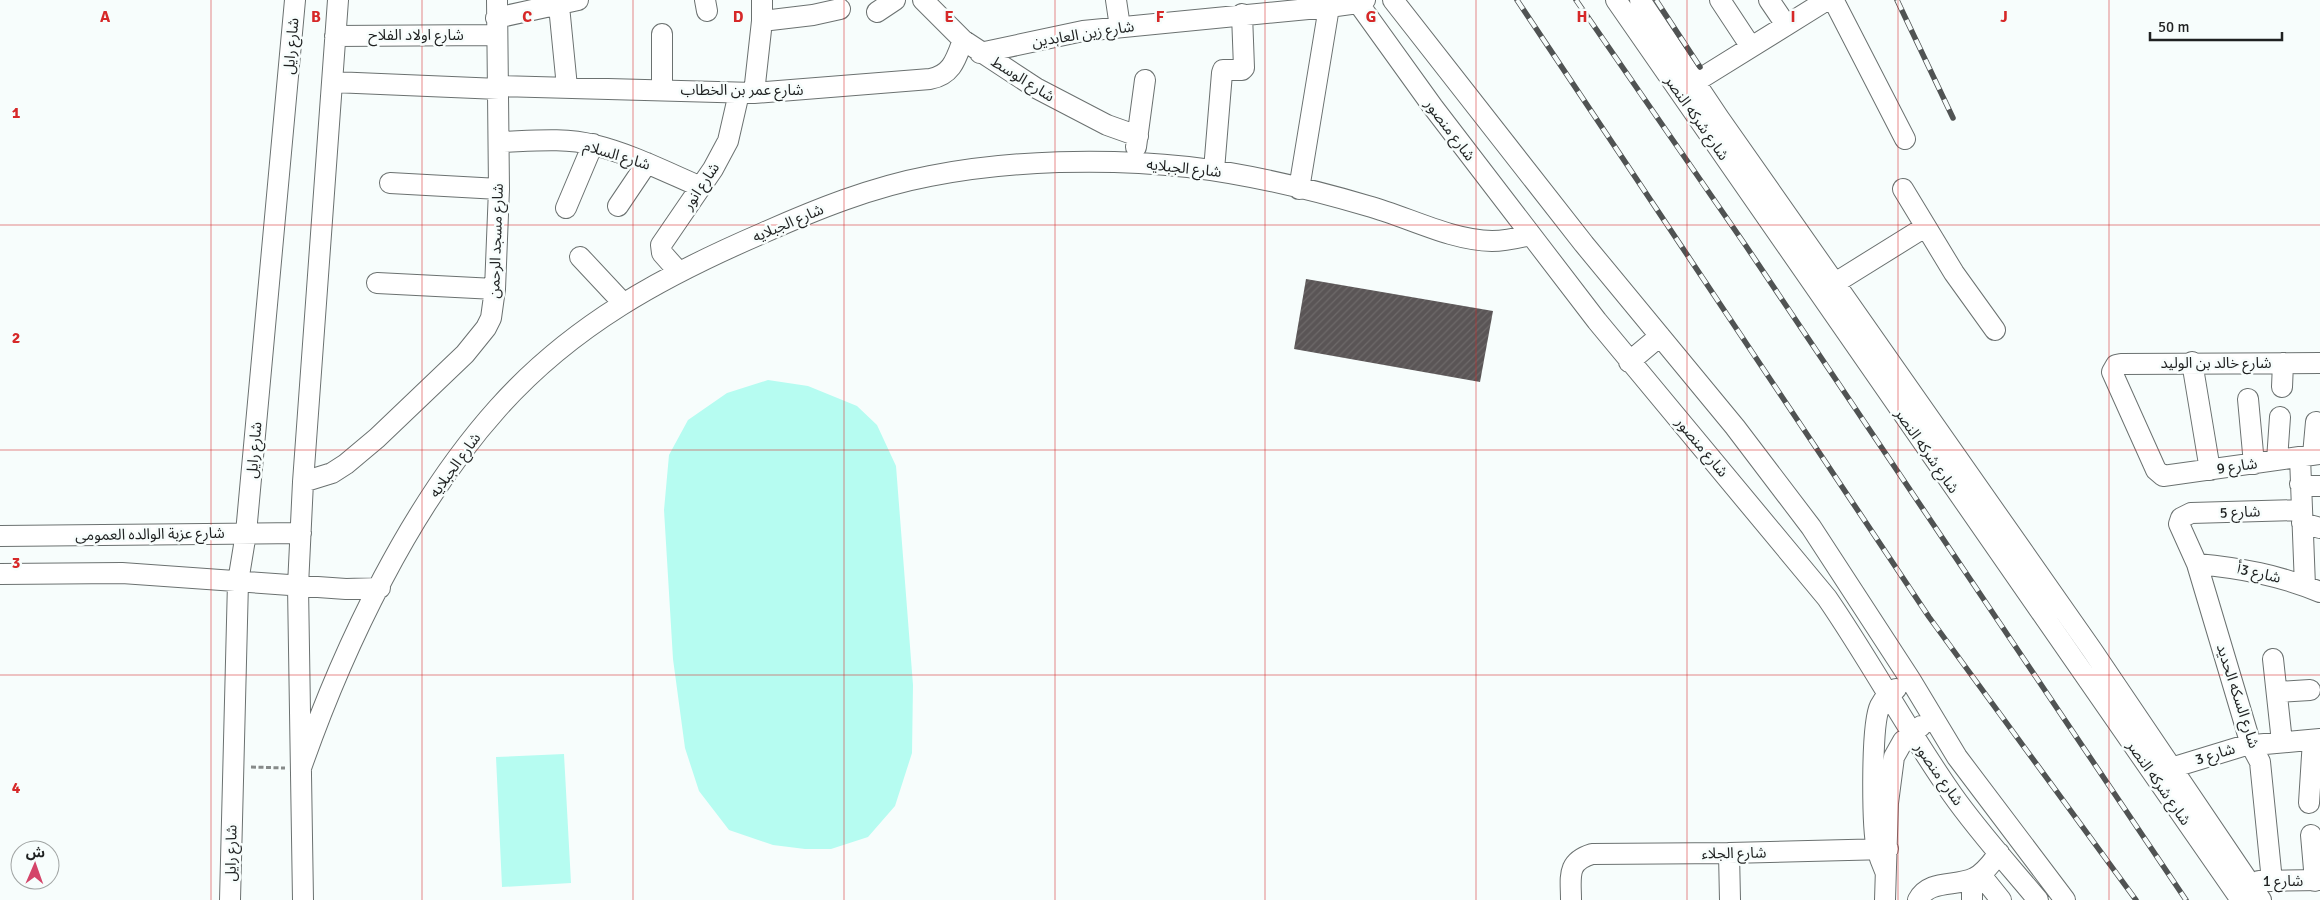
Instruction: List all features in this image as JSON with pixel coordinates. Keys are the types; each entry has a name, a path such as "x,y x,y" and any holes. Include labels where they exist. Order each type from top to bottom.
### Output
{"street":[{"name":"شارع رايل","path":"230,900 238,582 246,533 295,0"},
{"path":"303,900 298,586 303,482 338,0"},
{"name":"شارع اولاد الفلاح","path":"335,36 497,17 559,6 578,0"},
{"name":"شارع انور","path":"678,271 662,253 661,245 701,187 728,141 747,93 762,21 762,0"},
{"path":"877,12 895,0"},
{"path":"1116,0 1120,27"},
{"name":"شارع منصور","path":"1393,0 1579,237 1735,427 1811,527 1910,679 1932,719 1957,758 2065,900"},
{"name":"شارع شركه النصر","path":"1616,0 2241,900"},
{"name":"شارع شركه النصر","path":"1640,0 1834,283 2086,642 2261,900"},
{"path":"1720,0 1751,47"},
{"path":"1770,0 1786,25"},
{"path":"1695,82 1828,0 1836,5 1905,140"},
{"name":"شارع زين العابدين","path":"980,53 1048,37 1120,27 1328,7 1360,1"},
{"name":"شارع منصور","path":"1360,1 1433,107 1530,236 1629,362 1827,598 1852,634 1911,734 1953,796 2038,900"},
{"name":"شارع الوسط","path":"933,2 963,40 980,53 1071,108 1107,125 1138,136"},
{"path":"559,6 567,88"},
{"path":"1299,189 1328,7"},
{"path":"762,21 813,15 840,9"},
{"path":"1214,170 1222,73 1223,70 1242,70 1244,68 1242,14"},
{"name":"شارع مسجد الرحمن","path":"303,482 332,473 377,438 465,354 486,328 491,318 495,289 499,189 497,17"},
{"path":"662,34 662,90"},
{"name":"شارع عمر بن الخطاب","path":"333,82 499,88 747,93 812,90 936,77 950,70 963,40"},
{"path":"1134,164 1145,80"},
{"name":"شارع السلام","path":"499,142 542,141 593,144 647,163 701,187"},
{"path":"566,208 593,144"},
{"name":"شارع الجبلايه","path":"301,768 322,708 380,588 440,481 497,409 536,368 569,340 623,303 678,271 824,207 873,190 929,176 998,166 1066,162 1134,164 1214,170 1372,207 1464,237 1497,241 1530,236"},
{"path":"618,206 647,163"},
{"path":"390,183 499,189"},
{"path":"1903,189 1954,274 1995,330"},
{"path":"1834,283 1925,227"},
{"path":"580,257 623,303"},
{"path":"377,283 495,289"},
{"path":"1629,362 1660,336"},
{"path":"2192,362 2210,470"},
{"name":"شارع خالد بن الوليد","path":"2156,470 2113,377 2113,368 2121,364 2192,362 2320,363"},
{"path":"2282,387 2283,363"},
{"path":"2248,399 2254,464"},
{"path":"2277,460 2280,417"},
{"path":"2313,589 2308,521 2311,456 2316,422"},
{"name":"شارع 9","path":"2156,470 2163,476 2169,476 2311,456"},
{"name":"شارع 5","path":"2181,518 2191,513 2308,521"},
{"name":"شارع السكه الحديد","path":"2181,518 2179,524 2196,564 2251,745 2260,762 2272,881"},
{"name":"شارع عزبة الوالده العمومى","path":"0,536 301,533"},
{"name":"شارع 3أ","path":"2196,564 2251,570 2313,589"},
{"path":"0,574 122,574 361,590 380,588"},
{"path":"2273,660 2282,742"},
{"path":"1885,900 1885,871 1874,815 1876,726 1880,706 1888,695 1910,679"},
{"path":"2277,692 2310,690"},
{"path":"1882,849 1894,757 1898,747 1911,734 1932,719"},
{"path":"2309,803 2317,740"},
{"name":"شارع 3","path":"2171,768 2251,745 2317,740"},
{"path":"2311,835 2317,880"},
{"name":"شارع الجلاء","path":"1571,900 1573,868 1580,858 1604,854 1882,849"},
{"path":"1729,853 1730,900"},
{"path":"1918,900 1928,888 1939,892 1976,877 1999,853"},
{"path":"1976,877 2000,899"},
{"path":"1972,900 1976,877"},
{"name":"شارع 1","path":"2247,880 2317,880"}],"path":[{"path":"233,767 301,768"}],"green space":[{"path":"768,380 808,386 857,406 877,425 896,466 913,685 912,753 895,806 868,837 831,849 805,849 773,845 729,830 699,791 685,748 673,659 664,510 669,455 688,420 727,393"},
{"path":"564,754 571,883 502,887 496,757"}],"building":[{"path":"1306,279 1493,311 1480,382 1294,349"}],"railway":[{"path":"1517,0 1929,617 2136,900"},
{"path":"1576,0 1746,246 2186,900"},
{"path":"1656,0 1700,67"},
{"path":"1897,0 1953,118"}]}
